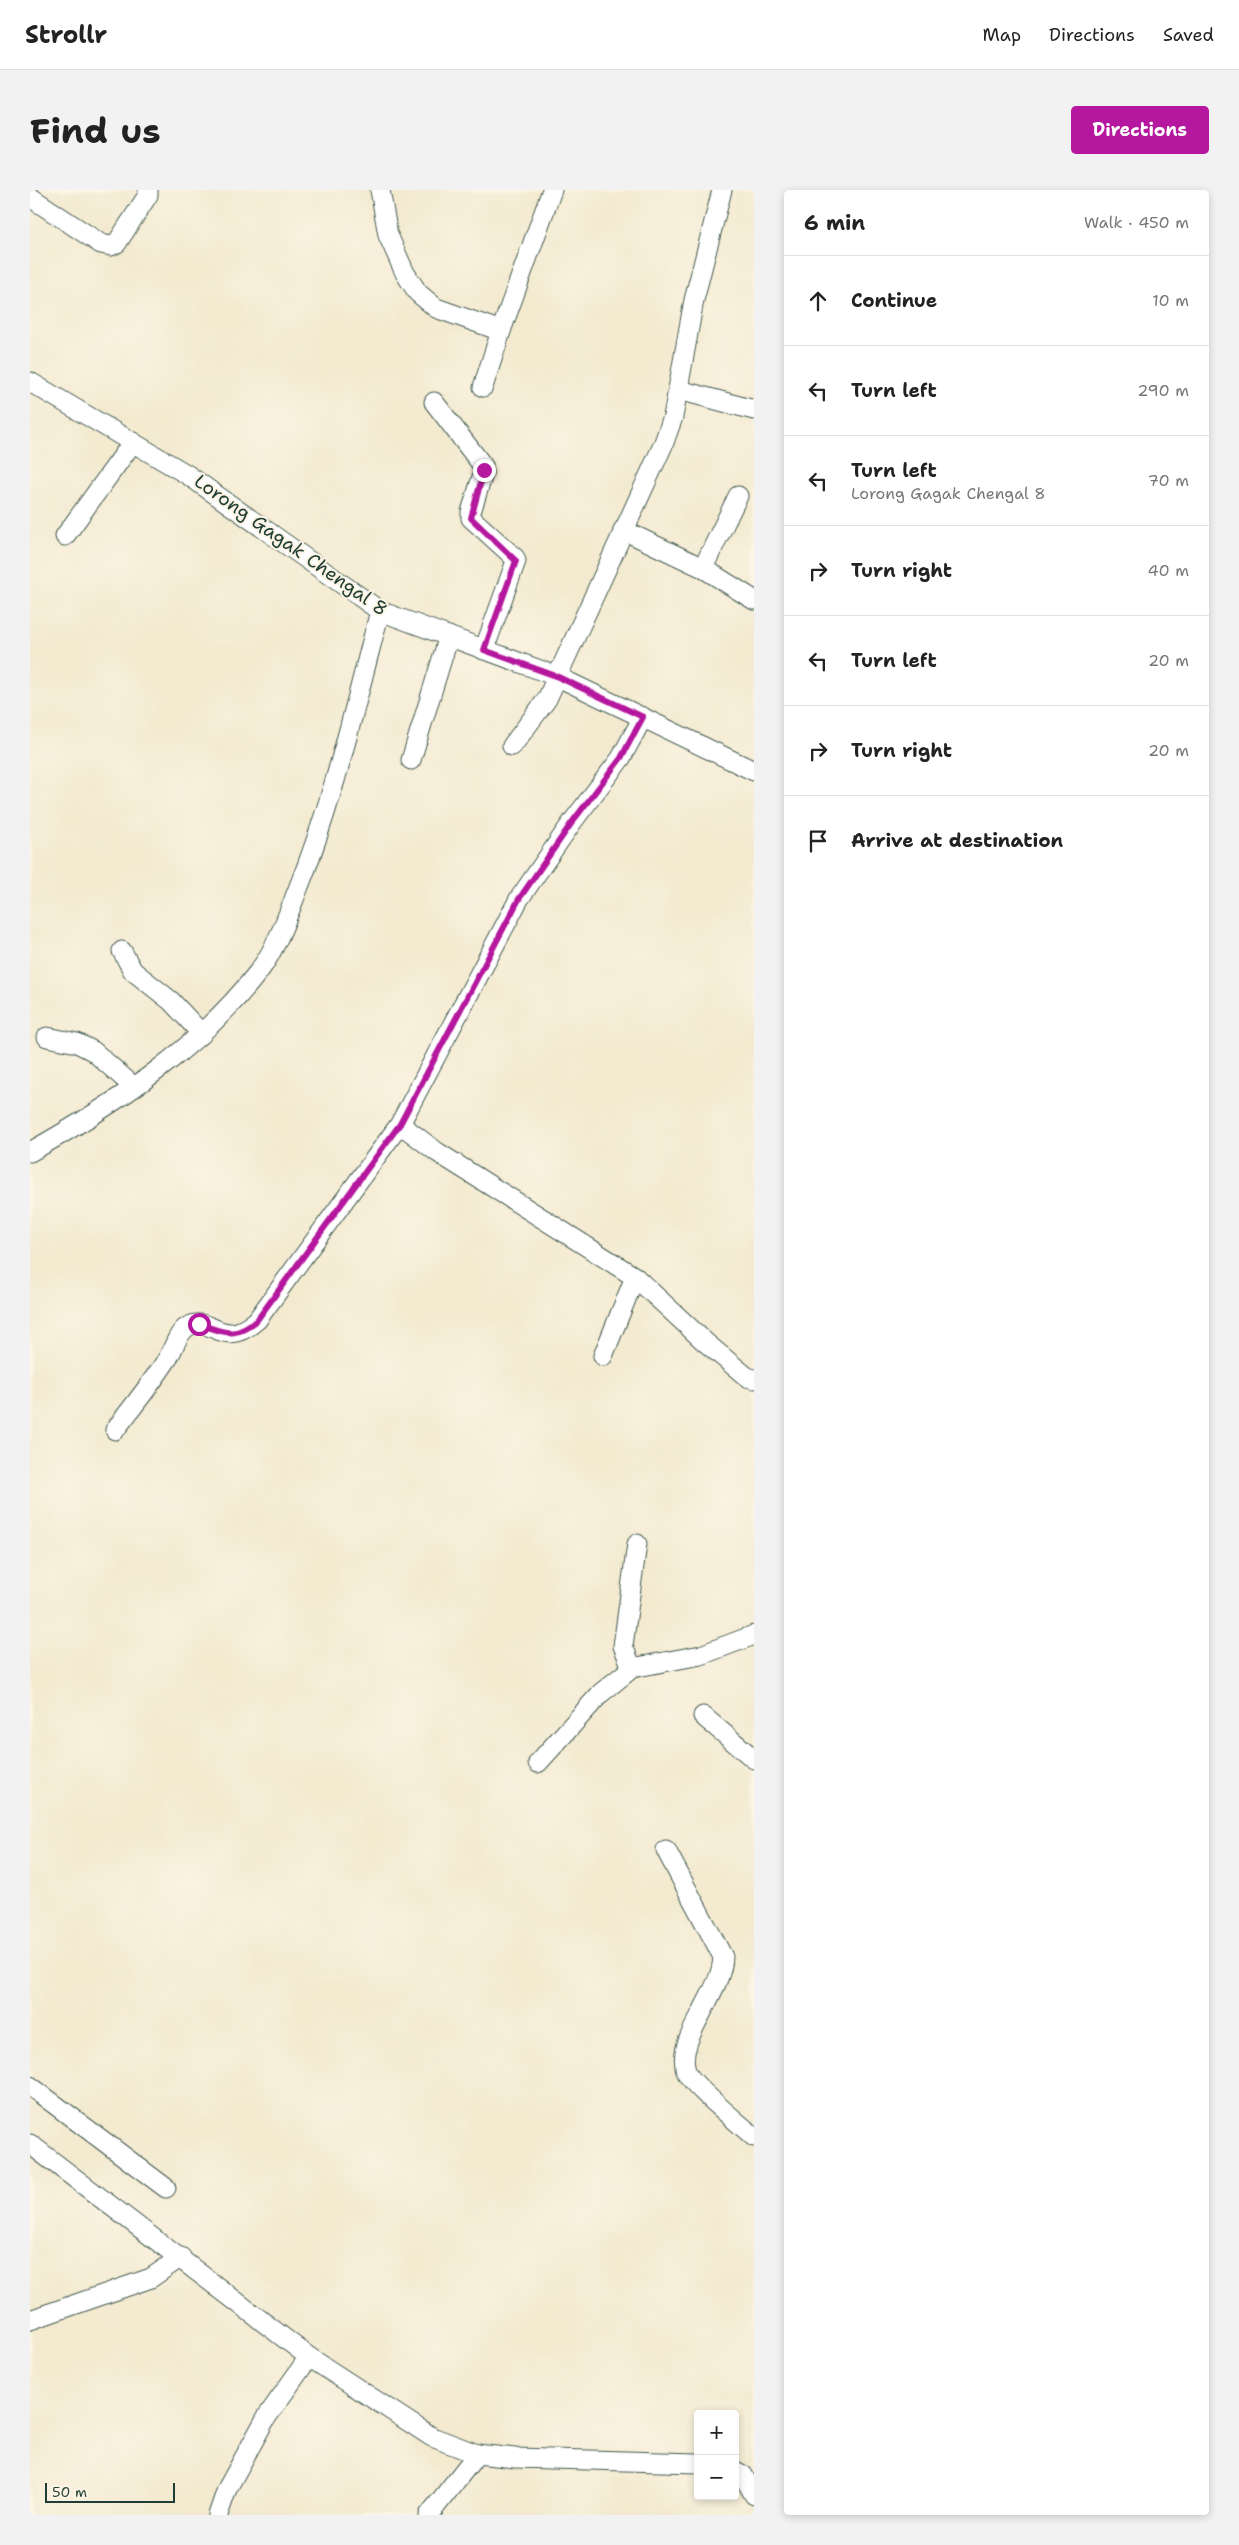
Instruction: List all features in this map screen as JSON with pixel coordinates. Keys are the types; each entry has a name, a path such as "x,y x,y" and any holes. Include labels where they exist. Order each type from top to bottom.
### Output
{"street":[{"path":"30,197 101,244 111,246 117,243 148,195 148,190"},
{"path":"380,190 388,235 405,273 418,294 436,308 501,331"},
{"path":"483,387 501,331 552,190"},
{"path":"512,746 542,708 663,445 673,416 694,300 722,190"},
{"name":"Lorong Gagak Chengal 8","path":"30,382 188,474 380,611 556,676 754,771"},
{"path":"679,390 754,410"},
{"path":"434,402 483,466 484,474 471,512 473,522 516,558 484,650"},
{"path":"65,536 133,442"},
{"path":"703,568 738,496"},
{"path":"623,530 703,568 754,600"},
{"path":"30,1152 78,1126 134,1087 202,1034 259,970 281,932 319,836 380,611"},
{"path":"411,760 449,636"},
{"path":"115,1430 168,1357 179,1335 188,1326 199,1324 230,1334 245,1331 257,1320 400,1124 519,899 573,821 621,758 643,717"},
{"path":"122,951 133,971 171,1001 202,1034"},
{"path":"47,1037 78,1043 93,1051 134,1087"},
{"path":"400,1124 437,1152 635,1277 705,1342 747,1377 754,1379"},
{"path":"603,1356 635,1277"},
{"path":"632,1668 624,1646 637,1544"},
{"path":"538,1763 601,1693 632,1668 701,1655 754,1635"},
{"path":"703,1716 754,1759"},
{"path":"666,1850 723,1957 722,1970 689,2039 685,2056 686,2072 701,2089 754,2138"},
{"path":"30,2086 166,2188"},
{"path":"30,2144 309,2357 432,2436 477,2454 516,2458 694,2463"},
{"path":"30,2320 151,2278 181,2258"},
{"path":"218,2515 227,2489 266,2418 309,2357"},
{"path":"429,2515 477,2454"},
{"path":"739,2473 743,2475 754,2495"}],"route":[{"path":"199,1324 230,1334 245,1331 257,1320 400,1124 519,899 573,821 621,758 643,717 556,676 484,650 516,564 516,558 473,522 471,518 471,512 484,470"}]}
